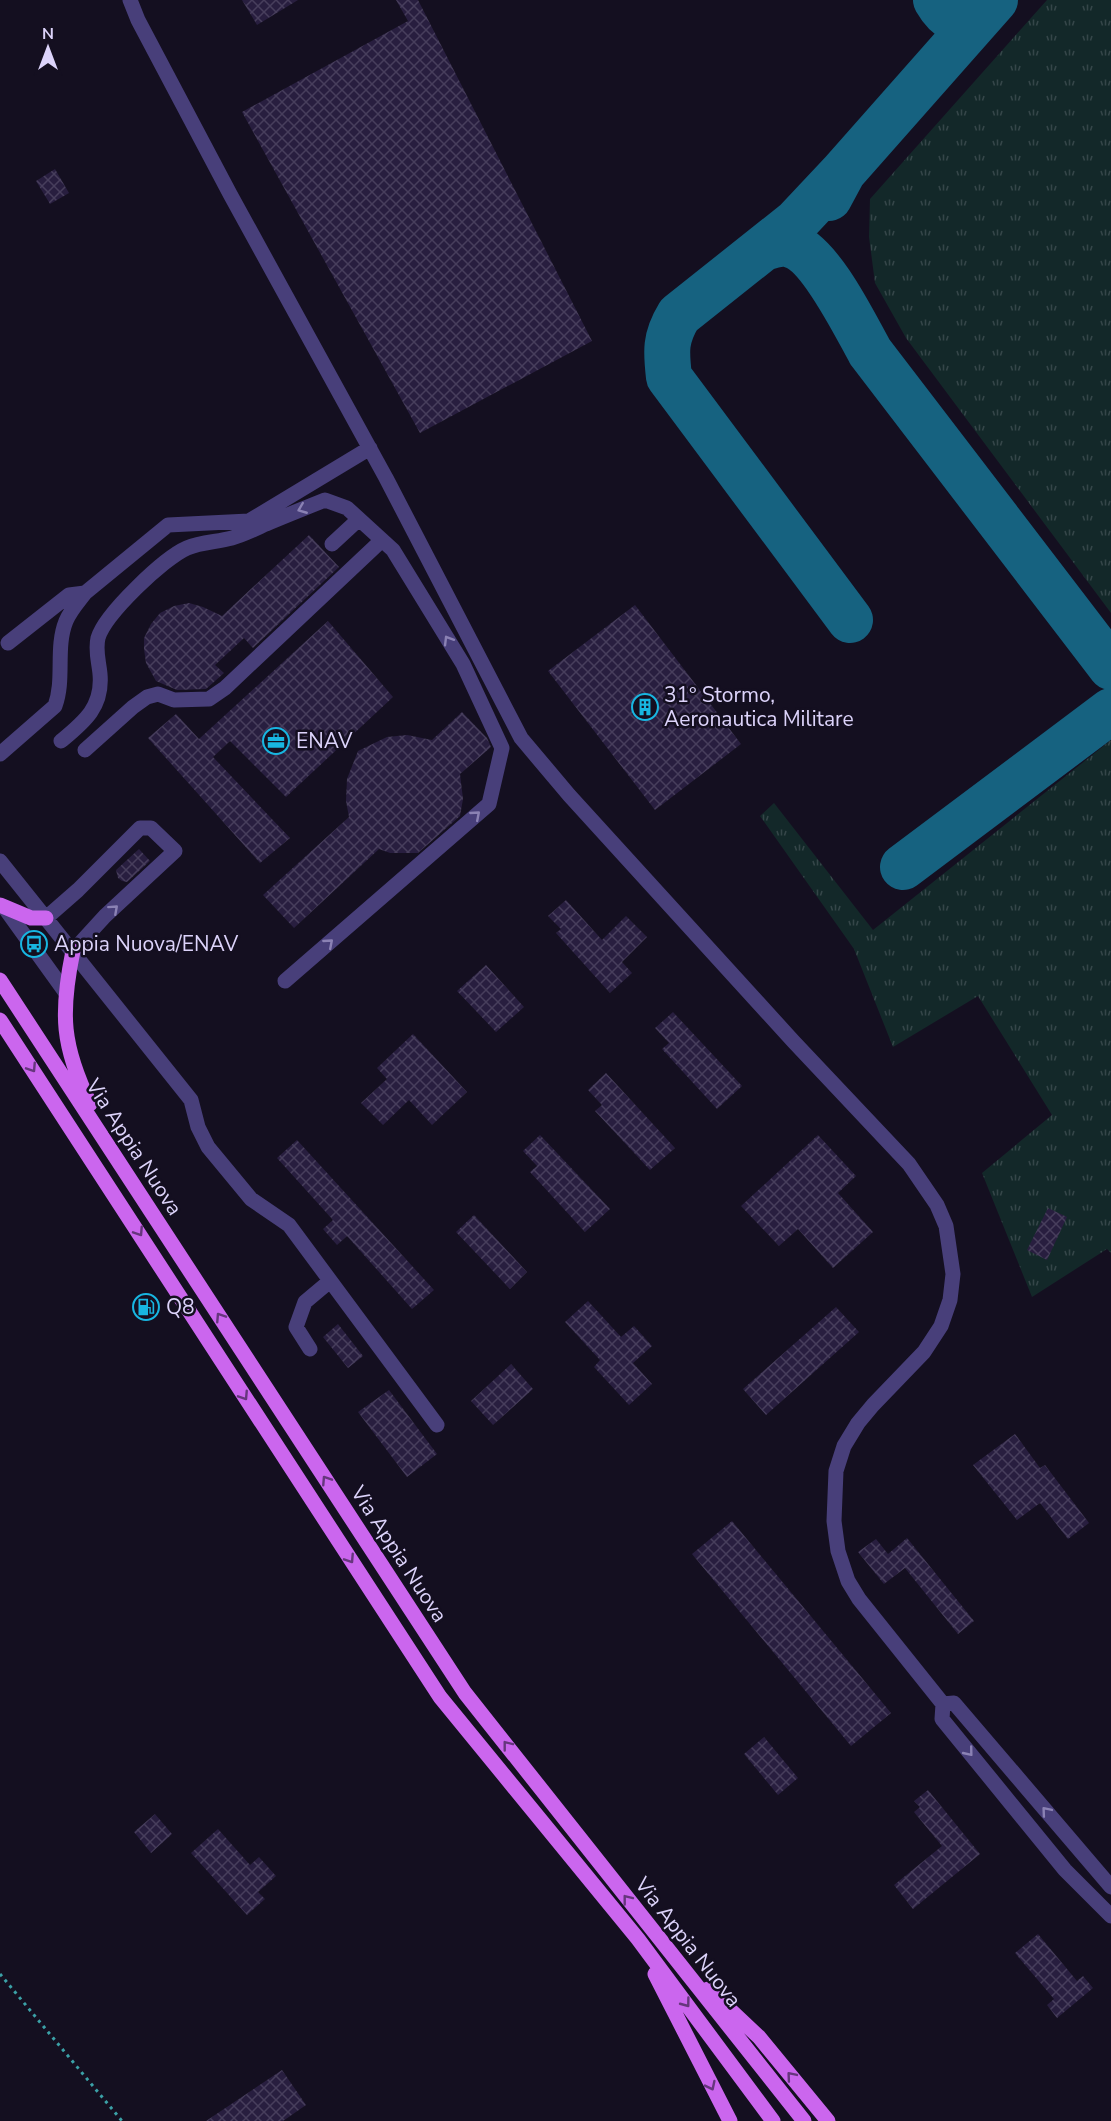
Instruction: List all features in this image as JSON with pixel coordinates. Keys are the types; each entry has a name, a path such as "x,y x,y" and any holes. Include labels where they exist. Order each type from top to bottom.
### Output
{"main road":[{"path":"2,906 31,918 46,918"},
{"path":"73,951 66,993 65,1030 73,1062 87,1099 114,1155"},
{"name":"Via Appia Nuova","path":"0,980 465,1693 804,2121"},
{"name":"Via Appia Nuova","path":"0,1020 440,1697 638,1939 773,2121"},
{"path":"638,1939 730,2121"},
{"path":"663,1945 759,2037 828,2121"}],"street":[{"path":"130,0 138,20 230,194 370,448 521,738 569,795 909,1164 938,1205 946,1226 951,1251 953,1274 950,1300 941,1326 924,1352 865,1414 844,1446 836,1471 834,1521 838,1551 848,1581 943,1704 942,1719 1065,1870 1108,1907"},
{"path":"0,754 55,706 59,696 60,656 66,621 85,592 168,525 249,521 370,448"},
{"path":"61,741 82,724 97,704 100,691 100,673 96,657 98,637 108,618 175,554 189,546 232,538 325,500 347,508 393,550 463,664 502,748 489,804 285,981"},
{"path":"332,544 359,519"},
{"path":"85,750 147,697 158,694 174,700 209,699 225,688 382,540"},
{"path":"8,643 69,595 85,592"},
{"path":"46,918 78,890 140,828 151,828 175,851 105,916 73,951"},
{"path":"0,861 191,1100 198,1127 208,1147 251,1199 289,1225 437,1425"},
{"path":"2,906 66,993"},
{"path":"310,1349 296,1327 305,1302 330,1281"},
{"path":"943,1704 954,1703 1111,1887"},
{"path":"1065,1870 1084,1856"}],"path":[{"path":"0,1974 122,2121"}],"green space":[{"path":"1047,0 1111,0 1111,613 906,338 875,283 869,237 870,199"},
{"path":"1111,740 1111,1253 1107,1249 1032,1297 982,1173 1052,1115 978,996 893,1047 854,949 760,816 774,803 873,930"}],"building":[{"path":"242,0 298,0 257,25"},
{"path":"396,0 418,0 592,341 420,433 242,112 408,21"},
{"path":"55,169 69,193 50,204 36,181"},
{"path":"309,535 339,567 253,648 244,638 215,665 224,673 206,689 177,690 156,681 146,663 144,638 160,613 174,606 189,603 222,616"},
{"name":"31º Stormo, Aeronautica Militare","path":"635,605 741,744 655,810 548,671"},
{"path":"328,621 393,697 286,797 230,741 213,757 290,838 260,863 148,738 176,714 199,739"},
{"path":"462,712 487,738 491,747 460,774 463,799 460,816 418,853 390,853 379,849 294,928 263,895 349,817 346,801 347,779 358,751 387,737 407,735 432,740"},
{"path":"139,849 150,861 127,882 122,881 118,878 116,870"},
{"path":"566,900 602,940 626,916 647,937 622,962 632,973 610,993 556,933 561,929 548,916"},
{"path":"486,965 524,1007 496,1032 457,991"},
{"path":"673,1012 742,1086 717,1109 662,1049 669,1043 655,1028"},
{"path":"413,1034 467,1092 432,1125 409,1100 383,1125 361,1103 387,1079 377,1068"},
{"path":"606,1073 675,1148 650,1170 595,1111 602,1105 588,1090"},
{"path":"540,1135 610,1209 585,1232 530,1172 537,1166 523,1151"},
{"path":"818,1135 856,1176 838,1193 873,1232 833,1268 798,1229 779,1246 741,1206"},
{"path":"297,1140 434,1290 412,1309 347,1236 337,1245 323,1229 333,1220 277,1158"},
{"path":"1048,1208 1067,1217 1047,1260 1027,1250"},
{"path":"474,1215 527,1272 510,1289 456,1232"},
{"path":"588,1301 621,1337 634,1326 652,1346 633,1363 652,1384 629,1405 594,1367 600,1360 565,1322"},
{"path":"836,1307 859,1332 766,1415 743,1389"},
{"path":"338,1324 363,1356 348,1368 323,1337"},
{"path":"511,1364 533,1389 493,1425 471,1401"},
{"path":"389,1390 437,1454 407,1477 358,1412"},
{"path":"1015,1434 1040,1468 1045,1465 1089,1523 1068,1539 1040,1503 1017,1520 973,1465"},
{"path":"732,1521 891,1713 851,1746 692,1554"},
{"path":"907,1538 974,1621 958,1634 905,1568 884,1584 858,1552 876,1539 888,1554"},
{"path":"764,1737 798,1778 778,1795 744,1754"},
{"path":"928,1790 980,1854 913,1909 894,1885 942,1846 914,1812 920,1807 914,1801"},
{"path":"155,1814 172,1834 151,1853 134,1832"},
{"path":"218,1829 250,1865 259,1857 276,1876 258,1892 265,1899 247,1915 191,1853"},
{"path":"1038,1934 1077,1981 1083,1976 1093,1988 1057,2018 1047,2005 1054,1999 1015,1953"},
{"path":"282,2070 306,2105 283,2121 206,2121"}],"taxiway":[{"path":"936,0 944,12 953,18 964,21 978,19"},
{"path":"829,198 843,172 995,0"},
{"path":"843,172 796,222 679,315 671,331 667,352 669,377 850,620"},
{"path":"764,248 781,244 791,245 802,251 825,275 870,352 1111,667"},
{"path":"903,867 1111,711"}],"place":[{"name":"31º Stormo, Aeronautica Militare","path":"645,707"},
{"name":"ENAV","path":"276,741"},
{"name":"Appia Nuova/ENAV","path":"34,944"},
{"name":"Q8","path":"146,1307"}]}
